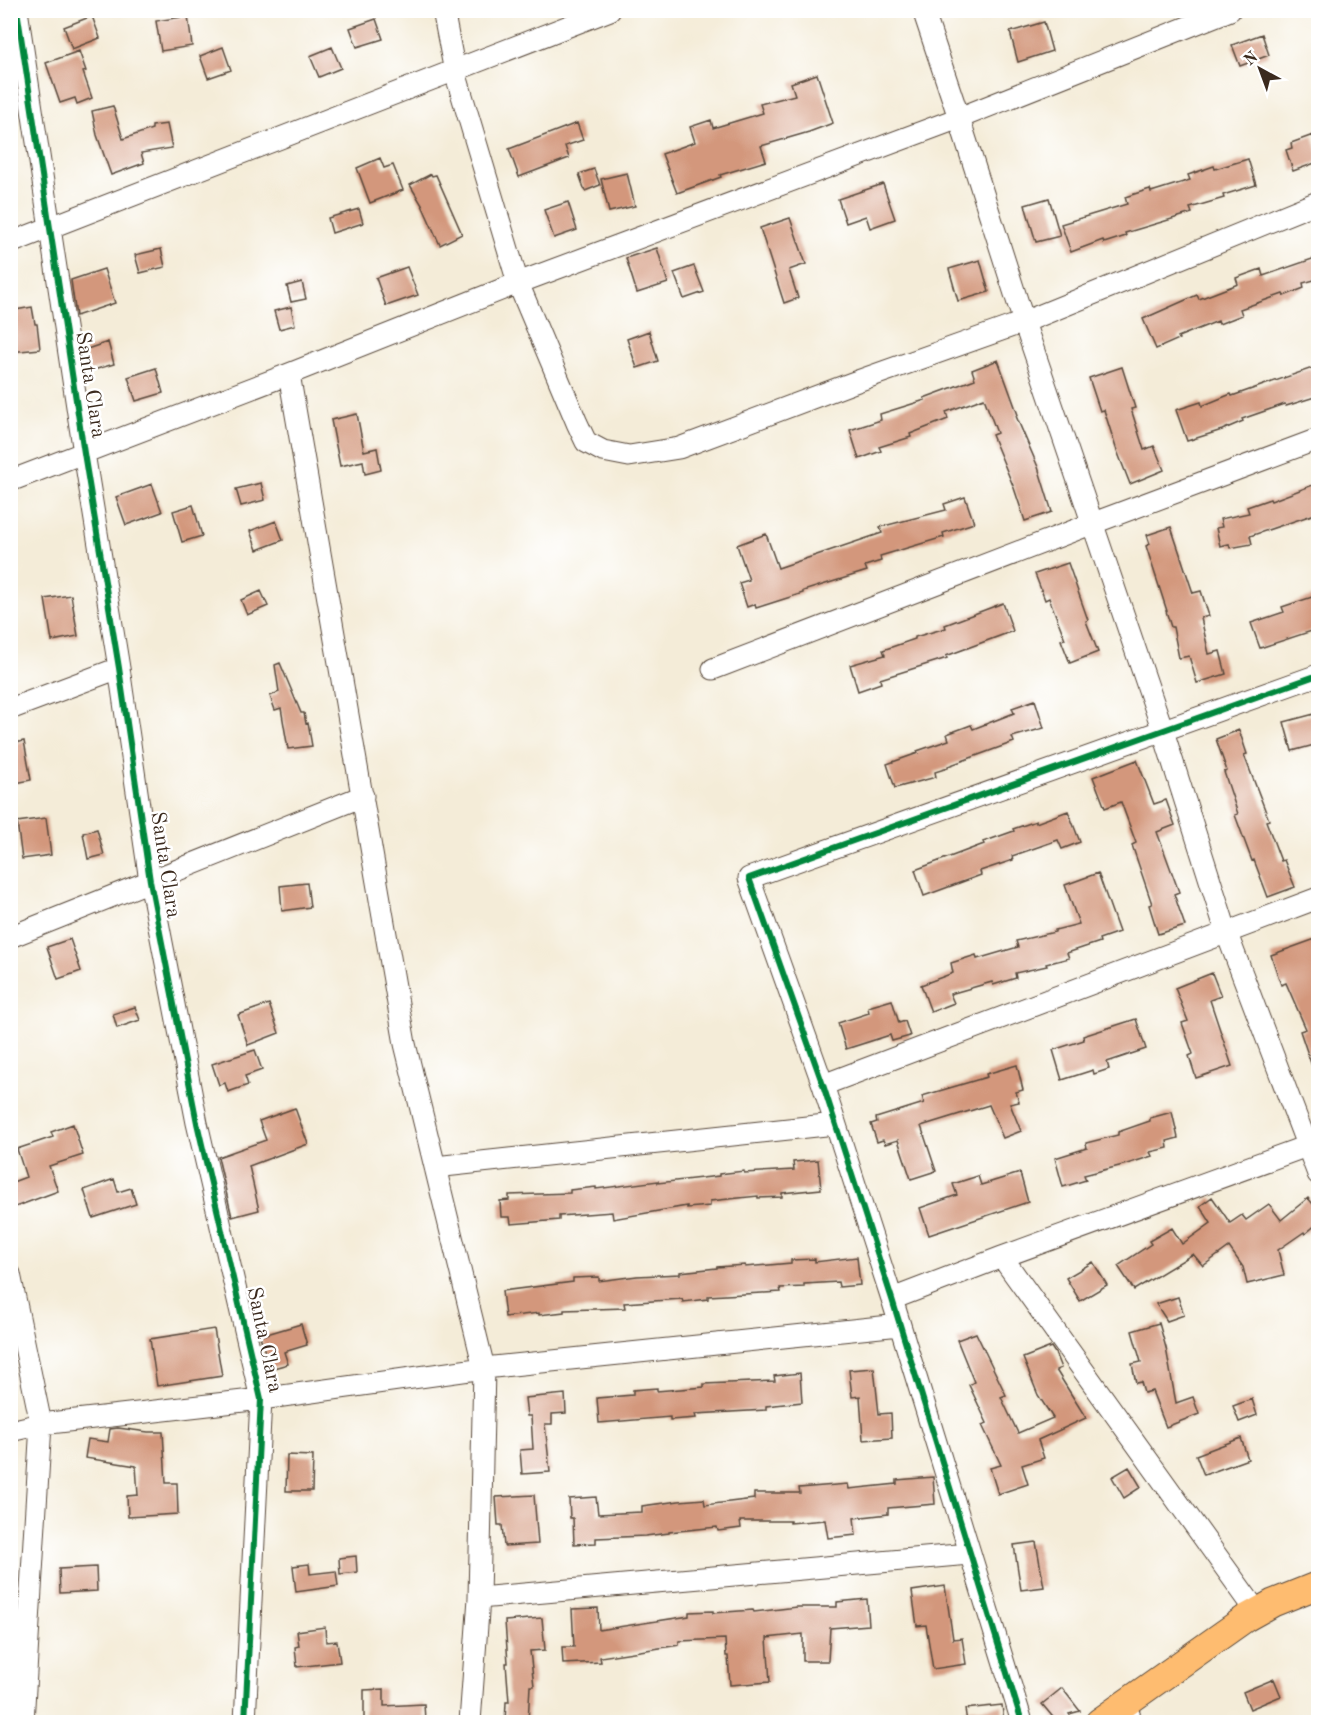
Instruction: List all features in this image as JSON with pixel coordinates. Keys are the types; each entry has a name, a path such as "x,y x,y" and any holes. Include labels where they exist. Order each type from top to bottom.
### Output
{"main road":[{"path":"1099,1722 1128,1713 1246,1618 1273,1603 1318,1585"}],"street":[{"path":"442,10 455,72 518,283 586,442 603,451 629,456 679,448 1024,322 1318,202"},
{"path":"10,243 610,10"},
{"path":"923,10 1227,934 1313,1144 1318,1174"},
{"path":"10,481 518,283 959,118 1230,10"},
{"name":"Santa Clara","path":"16,12 119,668 150,881 198,1123 261,1399 245,1722"},
{"path":"289,374 405,1044 484,1368 479,1598 470,1722"},
{"path":"713,669 1318,439"},
{"path":"10,709 119,668"},
{"path":"1022,1722 892,1299 823,1085 749,878 1318,675"},
{"path":"10,937 363,796"},
{"path":"823,1085 1318,898"},
{"path":"435,1167 835,1125"},
{"path":"892,1299 1313,1144"},
{"path":"1002,1257 1257,1612"},
{"path":"10,1274 40,1424 23,1722"},
{"path":"10,1431 40,1424 261,1399 484,1368 900,1325"},
{"path":"479,1598 969,1554"}],"building":[{"path":"92,16 100,38 72,49 64,27"},
{"path":"188,16 192,46 161,51 156,21"},
{"path":"376,19 383,39 357,47 350,28"},
{"path":"1044,22 1052,51 1018,62 1010,32"},
{"path":"1262,34 1269,55 1240,66 1232,45"},
{"path":"223,47 231,70 208,78 200,56"},
{"path":"332,47 341,68 319,77 310,56"},
{"path":"79,51 92,98 77,104 75,98 60,103 46,63"},
{"path":"817,74 833,123 761,146 766,161 720,175 721,177 677,193 662,154 695,142 690,127 711,120 713,128 763,113 760,104 795,95 791,83"},
{"path":"113,106 123,139 152,129 152,126 167,124 172,148 141,153 144,163 111,175 97,135 92,111"},
{"path":"577,123 583,140 565,146 569,158 519,177 509,149"},
{"path":"1313,135 1318,152 1318,162 1293,171 1286,150 1292,148 1291,143"},
{"path":"380,158 384,168 393,165 403,190 370,203 357,168"},
{"path":"1248,159 1256,185 1190,208 1192,213 1071,252 1061,224 1127,204 1125,197 1190,180 1188,175 1214,166 1215,169"},
{"path":"594,169 600,185 585,191 579,174"},
{"path":"627,173 635,206 609,212 601,179"},
{"path":"431,174 436,175 462,234 440,245 410,185"},
{"path":"883,184 895,219 870,228 866,216 846,223 838,199"},
{"path":"1049,198 1060,236 1036,242 1025,205"},
{"path":"568,202 577,230 554,238 544,210"},
{"path":"359,209 363,223 332,233 328,218"},
{"path":"790,218 806,264 789,270 798,298 784,303 760,228"},
{"path":"657,248 668,283 637,293 626,258"},
{"path":"161,249 165,267 140,273 135,255"},
{"path":"1318,257 1318,279 1303,283 1304,288 1240,309 1242,315 1219,324 1218,321 1178,337 1179,339 1156,349 1143,319 1197,295 1199,299 1238,284 1236,278 1261,269 1263,276"},
{"path":"980,260 989,292 958,301 949,269"},
{"path":"694,266 704,292 684,299 674,273"},
{"path":"407,267 418,295 386,306 376,278"},
{"path":"104,269 115,303 76,316 71,280"},
{"path":"302,282 306,299 291,302 287,286"},
{"path":"32,307 40,349 10,352 10,311"},
{"path":"291,307 295,325 279,329 274,311"},
{"path":"649,331 658,361 637,368 627,339"},
{"path":"108,342 114,364 90,371 84,350"},
{"path":"998,360 1018,415 1016,416 1038,467 1052,512 1025,521 992,435 997,433 984,398 946,412 948,419 910,434 911,437 879,447 881,451 859,459 850,430 881,420 880,414 925,400 924,398 975,379 972,370"},
{"path":"1318,366 1318,396 1286,406 1285,404 1242,419 1243,421 1222,430 1187,441 1176,410 1201,402 1202,406 1231,394 1232,396"},
{"path":"1122,367 1135,408 1131,409 1144,450 1154,446 1164,470 1130,484 1104,410 1100,411 1089,378"},
{"path":"156,368 163,393 136,401 128,377"},
{"path":"357,414 364,451 377,448 381,470 365,474 363,461 340,466 331,420"},
{"path":"261,483 265,500 241,506 236,489"},
{"path":"1318,483 1318,513 1250,536 1252,544 1230,548 1229,544 1220,546 1216,528 1222,527 1220,519 1249,513 1247,507 1270,499 1271,501"},
{"path":"152,484 162,512 126,525 116,497"},
{"path":"965,497 974,523 943,533 944,537 880,556 881,561 865,566 867,571 756,608 755,604 747,607 739,583 749,580 737,545 766,534 778,568 882,533 880,527 946,510 944,504"},
{"path":"193,505 202,536 182,542 173,511"},
{"path":"276,521 283,540 257,550 250,531"},
{"path":"1171,527 1193,593 1201,591 1209,616 1201,618 1209,654 1220,651 1226,674 1197,683 1189,656 1179,658 1173,627 1171,627 1146,546 1150,544 1147,535"},
{"path":"1068,563 1098,652 1070,663 1061,640 1065,639 1049,598 1045,600 1035,574"},
{"path":"261,591 268,606 247,615 241,600"},
{"path":"71,595 78,636 52,641 45,599"},
{"path":"1318,595 1318,629 1260,648 1251,623 1284,612 1282,607"},
{"path":"1003,603 1013,631 946,656 947,658 880,679 881,683 858,691 850,665 885,655 883,650 946,628 945,625"},
{"path":"280,663 301,713 304,713 306,724 308,723 312,746 288,749 281,708 275,710 270,696 279,692 275,665"},
{"path":"1035,700 1044,728 1012,737 1014,742 948,766 948,768 935,772 936,777 895,788 887,764 949,740 947,734 971,725 973,729 1014,713 1012,708"},
{"path":"1318,713 1318,744 1292,751 1284,722"},
{"path":"1239,730 1247,754 1244,755 1269,820 1266,821 1281,861 1284,860 1295,887 1268,897 1235,815 1238,814 1216,739"},
{"path":"24,741 31,780 10,784 10,744"},
{"path":"1137,760 1154,804 1166,800 1175,825 1157,832 1179,892 1174,894 1185,926 1158,934 1149,905 1152,904 1132,845 1136,843 1121,802 1105,808 1093,777"},
{"path":"1068,811 1080,842 1062,849 1058,840 1012,856 1013,860 980,871 981,875 924,896 915,870 984,844 983,842 1014,831 1013,829"},
{"path":"46,818 51,855 22,859 17,822"},
{"path":"97,829 104,855 88,859 83,833"},
{"path":"1098,873 1119,932 1099,939 1100,942 1067,953 1069,958 1046,964 1047,966 1015,973 1016,978 950,994 954,1003 931,1012 921,985 953,973 951,963 976,955 977,959 1018,947 1016,941 1079,924 1065,885"},
{"path":"307,883 310,907 282,911 280,886"},
{"path":"1318,938 1318,1078 1316,1078 1300,1031 1306,1029 1286,983 1281,985 1271,955"},
{"path":"70,939 81,971 58,979 47,947"},
{"path":"1212,973 1221,996 1210,1000 1232,1066 1196,1078 1189,1056 1193,1054 1182,1023 1188,1021 1175,988"},
{"path":"892,1000 899,1023 905,1021 910,1036 892,1041 890,1035 846,1049 838,1023 869,1013 868,1007"},
{"path":"269,1004 279,1033 248,1045 238,1015"},
{"path":"135,1007 140,1020 117,1028 113,1014"},
{"path":"1136,1019 1146,1049 1107,1062 1109,1069 1094,1074 1093,1070 1062,1080 1053,1050 1084,1040 1083,1036"},
{"path":"255,1050 262,1070 245,1076 248,1085 228,1092 225,1083 219,1085 212,1064"},
{"path":"1017,1065 1023,1090 1016,1092 1019,1102 1010,1104 1021,1131 1003,1138 989,1105 921,1126 936,1171 911,1179 898,1140 885,1144 883,1140 877,1142 871,1124 877,1122 876,1118 924,1103 922,1096 987,1077 986,1074"},
{"path":"295,1108 308,1144 249,1166 259,1210 232,1217 218,1157 266,1140 259,1121"},
{"path":"1172,1112 1178,1138 1167,1141 1168,1148 1150,1152 1152,1156 1084,1175 1086,1180 1063,1187 1055,1158 1087,1148 1086,1143 1118,1135 1118,1132 1150,1121 1150,1118"},
{"path":"73,1124 83,1155 49,1166 58,1191 15,1207 10,1195 10,1183 26,1177 17,1149 53,1137 51,1132"},
{"path":"818,1160 821,1189 782,1193 782,1197 758,1198 758,1196 710,1201 710,1206 687,1208 687,1206 613,1219 612,1212 559,1216 559,1220 511,1224 510,1217 501,1217 500,1201 509,1200 509,1195 570,1193 570,1190 658,1181 658,1183 744,1171 744,1173 794,1170 793,1162"},
{"path":"1020,1173 1028,1202 929,1235 920,1208 957,1195 953,1184 978,1176 981,1185"},
{"path":"114,1179 118,1192 131,1188 136,1204 93,1218 84,1190"},
{"path":"1212,1197 1230,1223 1242,1215 1246,1220 1269,1204 1281,1220 1308,1198 1318,1210 1318,1223 1305,1234 1304,1232 1278,1250 1284,1275 1247,1284 1243,1267 1229,1247 1203,1266 1193,1254 1134,1290 1118,1266 1151,1244 1149,1241 1172,1228 1182,1244 1211,1223 1200,1206"},
{"path":"857,1257 860,1285 839,1287 838,1282 804,1284 804,1287 780,1288 781,1292 708,1296 708,1299 683,1302 682,1299 624,1303 625,1308 564,1310 564,1312 539,1315 539,1313 505,1317 502,1291 573,1282 573,1278 599,1277 599,1281 680,1274 680,1272 717,1267 791,1263 791,1260 815,1259 815,1262"},
{"path":"1093,1262 1107,1285 1080,1301 1066,1278"},
{"path":"1178,1297 1184,1315 1167,1321 1156,1304"},
{"path":"1159,1323 1176,1403 1193,1397 1199,1414 1166,1427 1152,1391 1144,1393 1141,1382 1136,1383 1132,1364 1141,1362 1132,1331"},
{"path":"301,1324 307,1345 284,1352 288,1364 270,1369 260,1336"},
{"path":"214,1329 222,1376 157,1386 150,1339"},
{"path":"976,1333 1006,1395 1001,1397 1018,1433 1053,1418 1038,1395 1023,1358 1051,1347 1061,1368 1056,1370 1086,1418 1038,1440 1044,1458 1022,1465 1028,1484 998,1494 990,1468 1001,1465 982,1425 987,1423 969,1385 974,1382 957,1340"},
{"path":"874,1368 879,1414 891,1413 892,1438 863,1440 860,1396 852,1397 849,1370"},
{"path":"800,1373 802,1402 766,1406 766,1410 695,1414 696,1418 670,1420 670,1417 599,1423 597,1398 633,1395 633,1390 657,1388 657,1391 704,1387 704,1384 775,1381 774,1376"},
{"path":"565,1394 566,1413 552,1414 552,1424 545,1424 550,1472 522,1474 520,1450 533,1449 531,1416 527,1416 525,1398"},
{"path":"1252,1399 1257,1415 1239,1422 1233,1406"},
{"path":"110,1429 163,1432 166,1483 177,1483 178,1514 128,1517 127,1496 138,1495 136,1466 85,1458 88,1439 108,1442"},
{"path":"1241,1438 1248,1459 1204,1475 1196,1455"},
{"path":"287,1455 313,1456 312,1491 286,1491"},
{"path":"1129,1467 1141,1487 1124,1498 1112,1477"},
{"path":"933,1477 935,1504 888,1508 888,1514 854,1518 856,1535 828,1538 825,1520 790,1523 790,1521 740,1521 741,1528 718,1531 717,1527 645,1536 596,1538 596,1543 574,1544 573,1518 570,1518 569,1499 596,1497 598,1514 642,1512 642,1506 679,1501 704,1499 705,1505 754,1499 754,1493 800,1493 799,1488 848,1484 849,1489 897,1484 897,1480"},
{"path":"534,1495 538,1544 504,1546 502,1525 498,1525 496,1497"},
{"path":"1036,1542 1044,1587 1021,1590 1014,1545"},
{"path":"356,1556 357,1572 340,1574 339,1558"},
{"path":"309,1564 310,1574 336,1571 338,1586 296,1592 293,1566"},
{"path":"96,1567 97,1591 60,1593 59,1569"},
{"path":"945,1586 953,1639 962,1638 966,1664 933,1669 926,1625 917,1626 912,1591"},
{"path":"867,1599 869,1625 830,1628 828,1661 803,1661 803,1634 767,1638 770,1682 730,1685 725,1639 679,1641 679,1645 600,1657 601,1662 563,1664 562,1647 574,1647 572,1609 598,1608 599,1630 689,1616 689,1612 753,1610 754,1612 797,1607 837,1607 837,1602"},
{"path":"542,1618 545,1650 530,1651 534,1686 530,1686 528,1722 505,1722 506,1702 509,1702 505,1621"},
{"path":"325,1627 326,1642 337,1641 340,1662 297,1667 295,1647 299,1646 297,1631"},
{"path":"1274,1679 1281,1696 1250,1709 1243,1692"},
{"path":"1062,1688 1080,1711 1069,1714 1075,1722 1057,1722 1042,1704"},
{"path":"384,1689 384,1706 424,1704 425,1720 364,1722 364,1690"},
{"path":"1002,1705 1004,1722 967,1722 965,1709"}],"cycle path":[{"path":"17,10 150,881 197,1123 261,1399 245,1722"},
{"path":"1022,1722 892,1299 823,1085 749,878 1318,675"}]}
